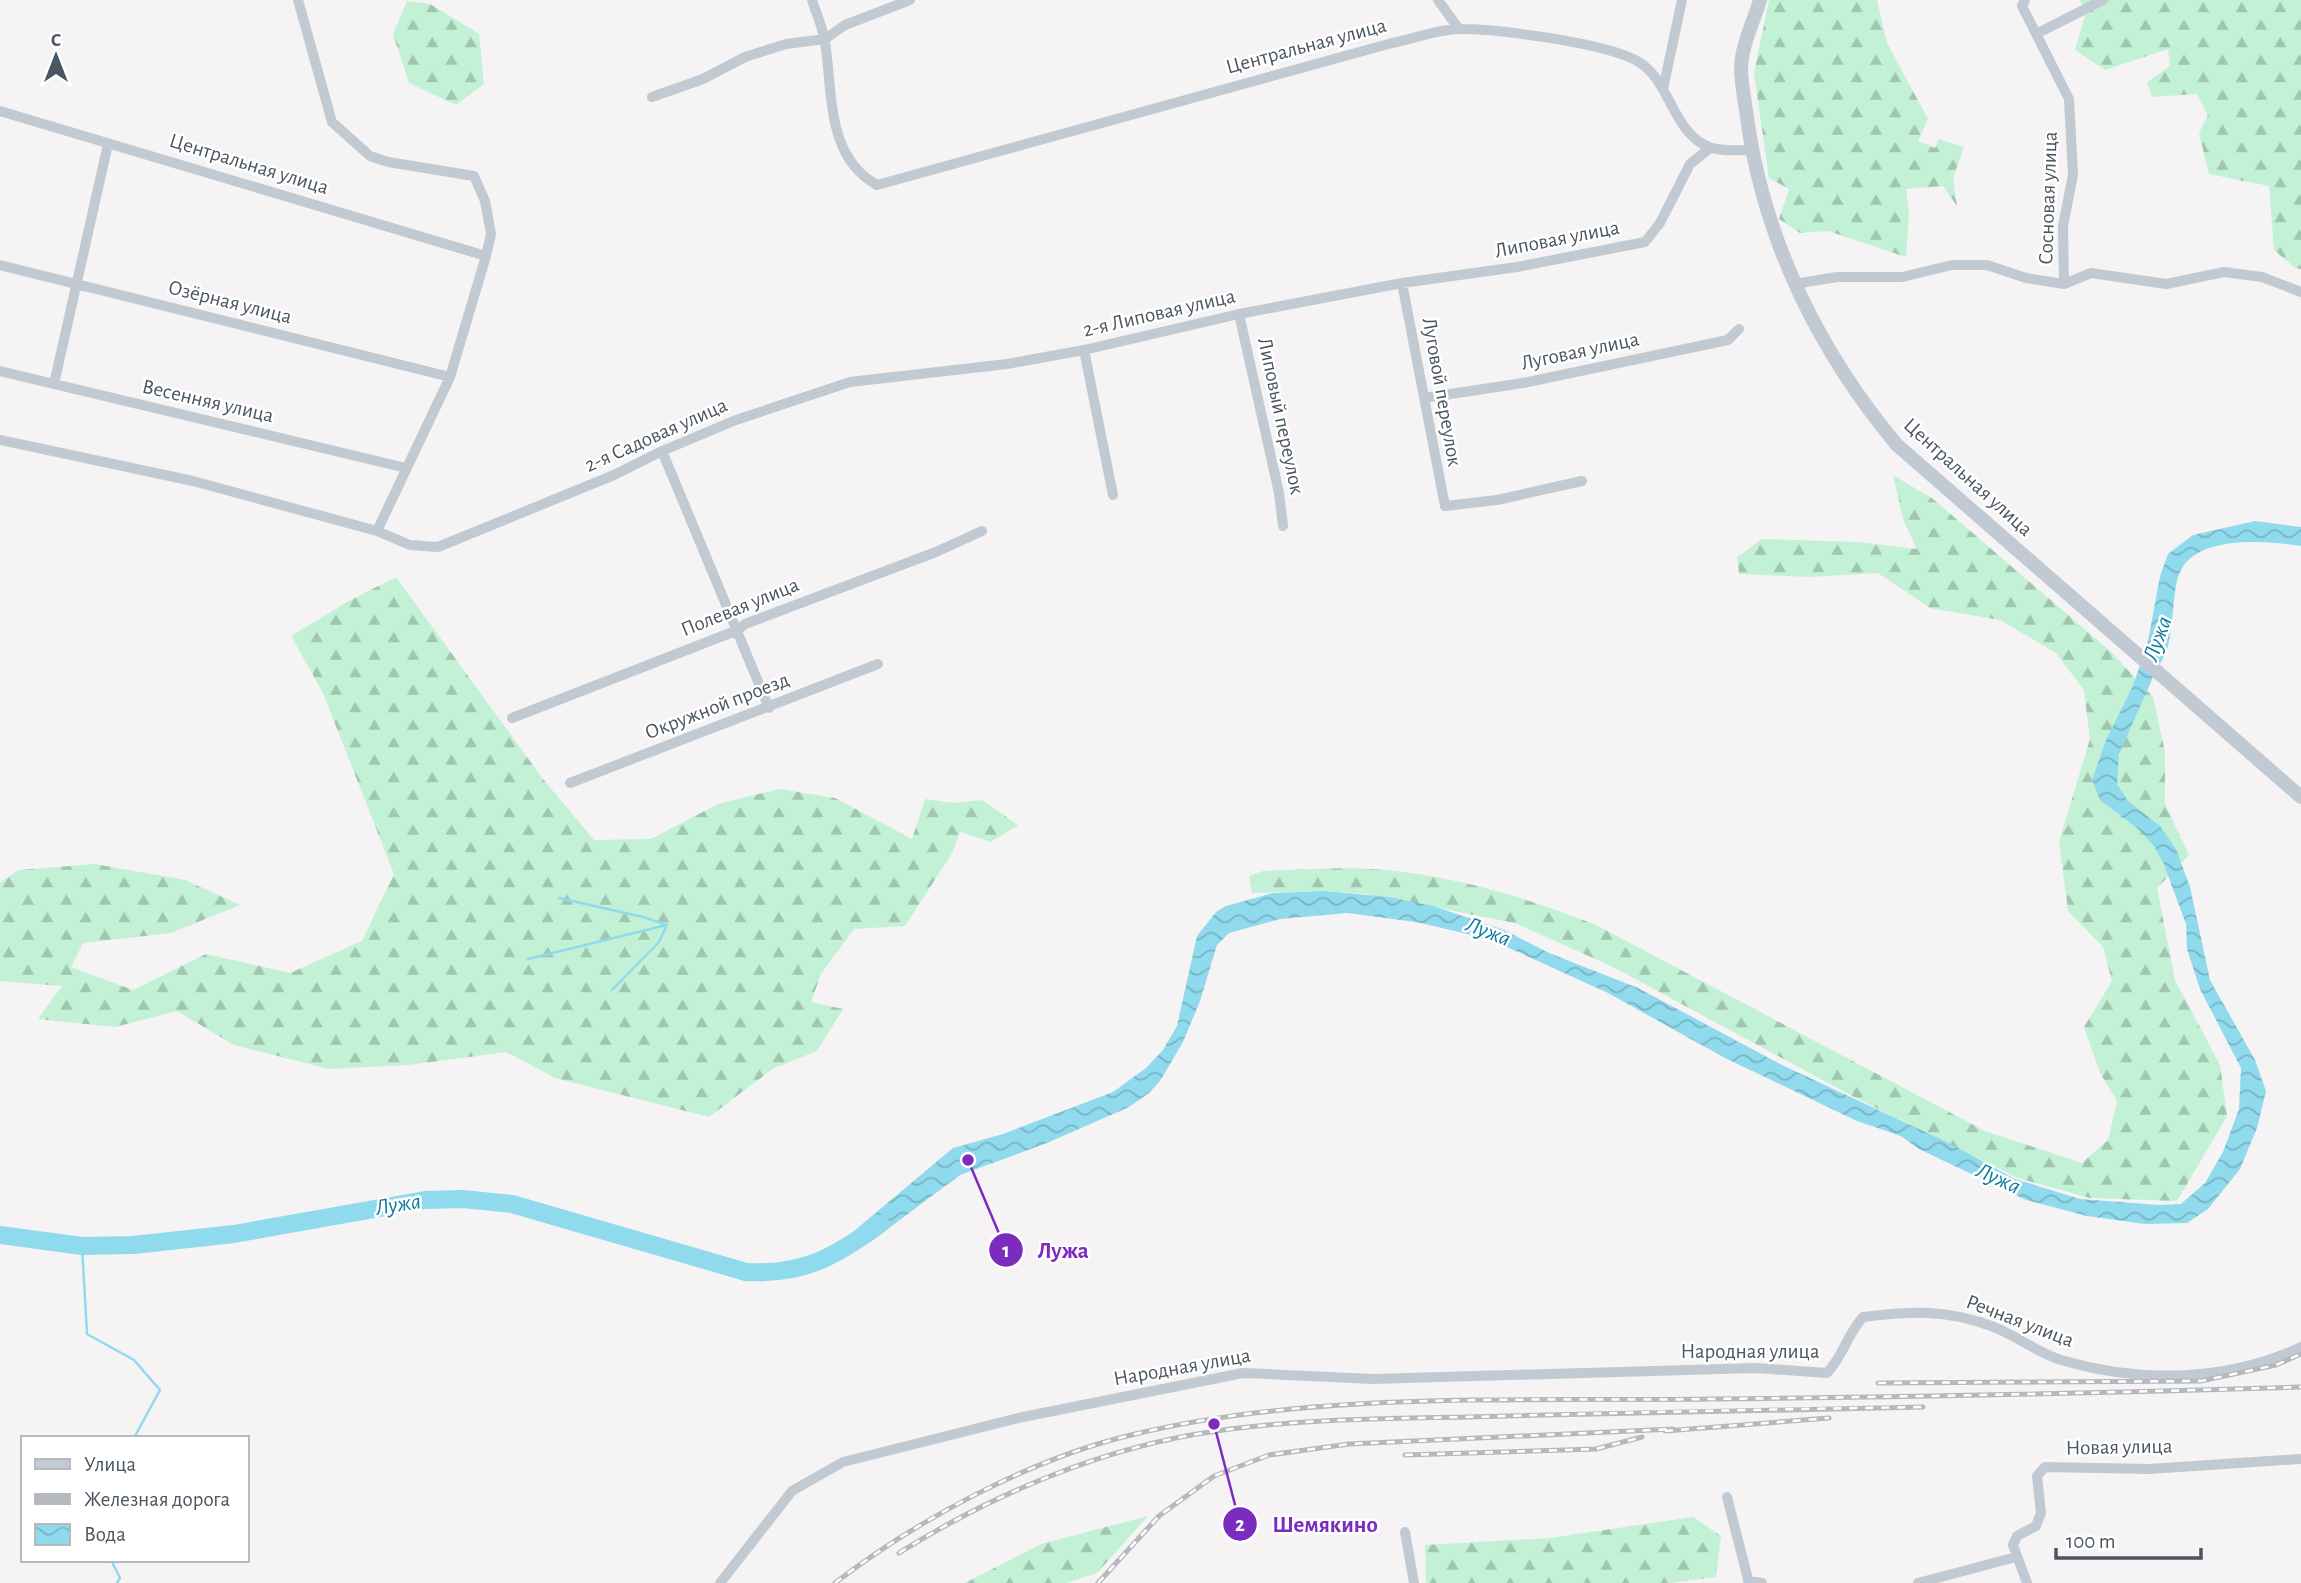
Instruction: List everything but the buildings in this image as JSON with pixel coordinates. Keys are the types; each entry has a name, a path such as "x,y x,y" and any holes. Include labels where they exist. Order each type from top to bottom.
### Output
{"street":[{"path":"0,440 193,481 377,531 450,377 491,234 485,201 474,176 388,162 370,156 332,122 298,0"},
{"path":"811,0 825,39"},
{"path":"652,97 703,79 744,57 786,44 825,39 845,24 910,0"},
{"path":"1438,0 1459,29"},
{"path":"1663,89 1682,0"},
{"name":"Центральная улица","path":"1760,0 1741,66 1752,150 1773,230 1794,284 1846,379 1897,445 2301,797"},
{"name":"Сосновая улица","path":"2025,0 2022,6 2069,100 2073,175 2063,226 2064,284"},
{"path":"2036,34 2103,0"},
{"name":"Центральная улица","path":"825,39 833,120 851,164 861,176 877,185 1392,43 1459,29 1552,39 1614,51 1641,62 1663,89 1690,133 1710,148"},
{"name":"Центральная улица","path":"0,111 486,256"},
{"path":"54,384 108,144"},
{"path":"1710,148 1752,150"},
{"name":"Липовая улица","path":"1402,284 1517,267 1645,242 1660,223 1690,164 1710,148"},
{"name":"Озёрная улица","path":"0,265 450,377"},
{"path":"1794,284 1837,277 1902,277 1952,265 1987,265 2026,278 2064,284 2091,273 2166,284 2224,272 2262,278 2301,292"},
{"name":"2-я Липовая улица","path":"924,373 1084,350 1239,314 1402,284"},
{"name":"Луговой переулок","path":"1402,284 1445,506 1497,500 1583,481"},
{"name":"Липовый переулок","path":"1239,314 1279,493 1283,526"},
{"name":"Луговая улица","path":"1424,398 1523,383 1728,340 1739,329"},
{"path":"1084,350 1113,495"},
{"name":"Весенняя улица","path":"0,371 406,468"},
{"name":"2-я Садовая улица","path":"377,531 410,545 438,547 614,475 662,451 814,393 850,383 924,373"},
{"path":"662,451 769,708"},
{"name":"Полевая улица","path":"512,718 738,630 744,624 936,552 982,531"},
{"name":"Окружной проезд","path":"570,783 878,664"},
{"name":"Речная улица","path":"1833,1366 1842,1355 1846,1336 1863,1317 1917,1310 1959,1317 1995,1327 2060,1360 2152,1376 2194,1376 2233,1369 2277,1359 2301,1347"},
{"name":"Народная улица","path":"720,1583 792,1491 843,1462 1018,1418 1145,1392 1243,1373 1373,1380 1756,1368 1827,1373 1833,1366"},
{"name":"Новая улица","path":"2016,1558 2013,1545 2017,1536 2036,1526 2041,1513 2037,1476 2045,1467 2149,1469 2301,1459"},
{"path":"1727,1497 1748,1582 1762,1583"},
{"path":"1405,1532 1414,1583"},
{"path":"1918,1583 2016,1558 2027,1583"}],"green space":[{"path":"1769,0 1877,0 1887,43 1928,119 1918,141 1935,148 1939,139 1964,147 1953,178 1957,206 1943,186 1906,189 1909,214 1906,257 1828,231 1800,233 1779,219 1789,189 1769,178 1754,73"},
{"path":"2080,0 2301,0 2301,269 2295,268 2274,250 2269,186 2209,174 2199,133 2208,115 2197,94 2152,97 2147,82 2170,66 2168,49 2105,70 2075,50 2085,16"},
{"path":"407,1 430,4 479,34 484,84 456,105 409,83 393,34"},
{"path":"1893,475 1933,499 2110,651 2153,697 2165,752 2165,804 2189,855 2157,888 2175,980 2220,1065 2227,1116 2177,1201 2090,1198 2018,1178 1854,1097 1613,967 1515,923 1367,894 1325,891 1252,893 1249,876 1263,871 1356,868 1413,873 1467,883 1545,906 1596,925 1985,1131 2082,1163 2108,1140 2117,1101 2100,1073 2084,1027 2112,981 2103,947 2068,911 2059,842 2090,739 2084,690 2056,653 2000,620 1930,608 1878,573 1809,577 1739,574 1737,557 1762,539 1858,542 1917,549 1904,522"},
{"path":"396,577 543,779 594,840 651,839 718,804 780,789 835,798 912,839 925,799 954,803 982,800 1018,825 991,842 960,832 952,853 905,926 854,929 821,974 811,1002 843,1009 817,1051 774,1068 709,1117 555,1078 507,1052 408,1065 329,1069 234,1045 177,1011 115,1027 38,1019 62,986 0,981 0,883 18,870 95,864 185,880 240,905 171,933 83,943 71,967 133,990 206,954 290,973 362,941 394,874 323,693 291,636 347,602"},
{"path":"1148,1516 1097,1573 1067,1583 965,1583 1041,1544"},
{"path":"1693,1517 1721,1536 1716,1577 1670,1583 1426,1583 1425,1545 1550,1538"}],"water":[{"path":"2255,521 2301,527 2301,546 2234,543 2201,551 2189,560 2176,583 2167,650 2119,754 2117,784 2128,801 2160,826 2176,849 2190,887 2210,980 2255,1060 2266,1091 2257,1128 2240,1169 2208,1209 2187,1223 2145,1224 2087,1216 2026,1200 1919,1149 1901,1136 1857,1121 1725,1058 1608,993 1516,951 1481,937 1416,922 1347,913 1280,919 1229,933 1217,945 1200,1001 1183,1042 1160,1081 1149,1093 1129,1107 1047,1143 960,1175 869,1243 854,1231 953,1148 1003,1134 1113,1092 1146,1068 1163,1050 1177,1026 1197,936 1216,912 1226,906 1273,893 1325,891 1389,897 1433,906 1504,930 1549,953 1638,988 1782,1065 1951,1144 2015,1179 2080,1199 2181,1204 2205,1183 2223,1152 2239,1109 2241,1068 2200,989 2187,949 2186,924 2163,862 2154,846 2138,829 2100,800 2092,780 2106,740 2133,686 2148,641 2160,576 2168,554 2193,535"}],"waterway":[{"path":"559,898 667,925"},
{"path":"528,959 667,925 659,942 612,990"},
{"name":"Лужа","path":"0,1235 82,1246 133,1245 234,1234 425,1200 463,1199 512,1204 746,1272 766,1272 818,1262 880,1224"},
{"path":"82,1246 87,1334 134,1360 160,1390 135,1436"},
{"path":"112,1562 120,1578 117,1583"}],"railway":[{"path":"1878,1383 2201,1381 2276,1365 2301,1354"},
{"path":"835,1583 938,1515 976,1494 1054,1459 1131,1435 1201,1421 1273,1411 1419,1401 1859,1397 2301,1387"},
{"path":"899,1553 973,1511 1052,1476 1134,1448 1217,1431 1362,1419 1923,1407"},
{"path":"1665,1431 1829,1418"},
{"path":"1098,1583 1159,1516 1214,1476 1269,1455 1349,1444 1673,1429"},
{"path":"1405,1455 1596,1449 1642,1437"}],"place":[{"name":"Лужа","path":"968,1160"},
{"name":"Шемякино","path":"1214,1424"}]}
